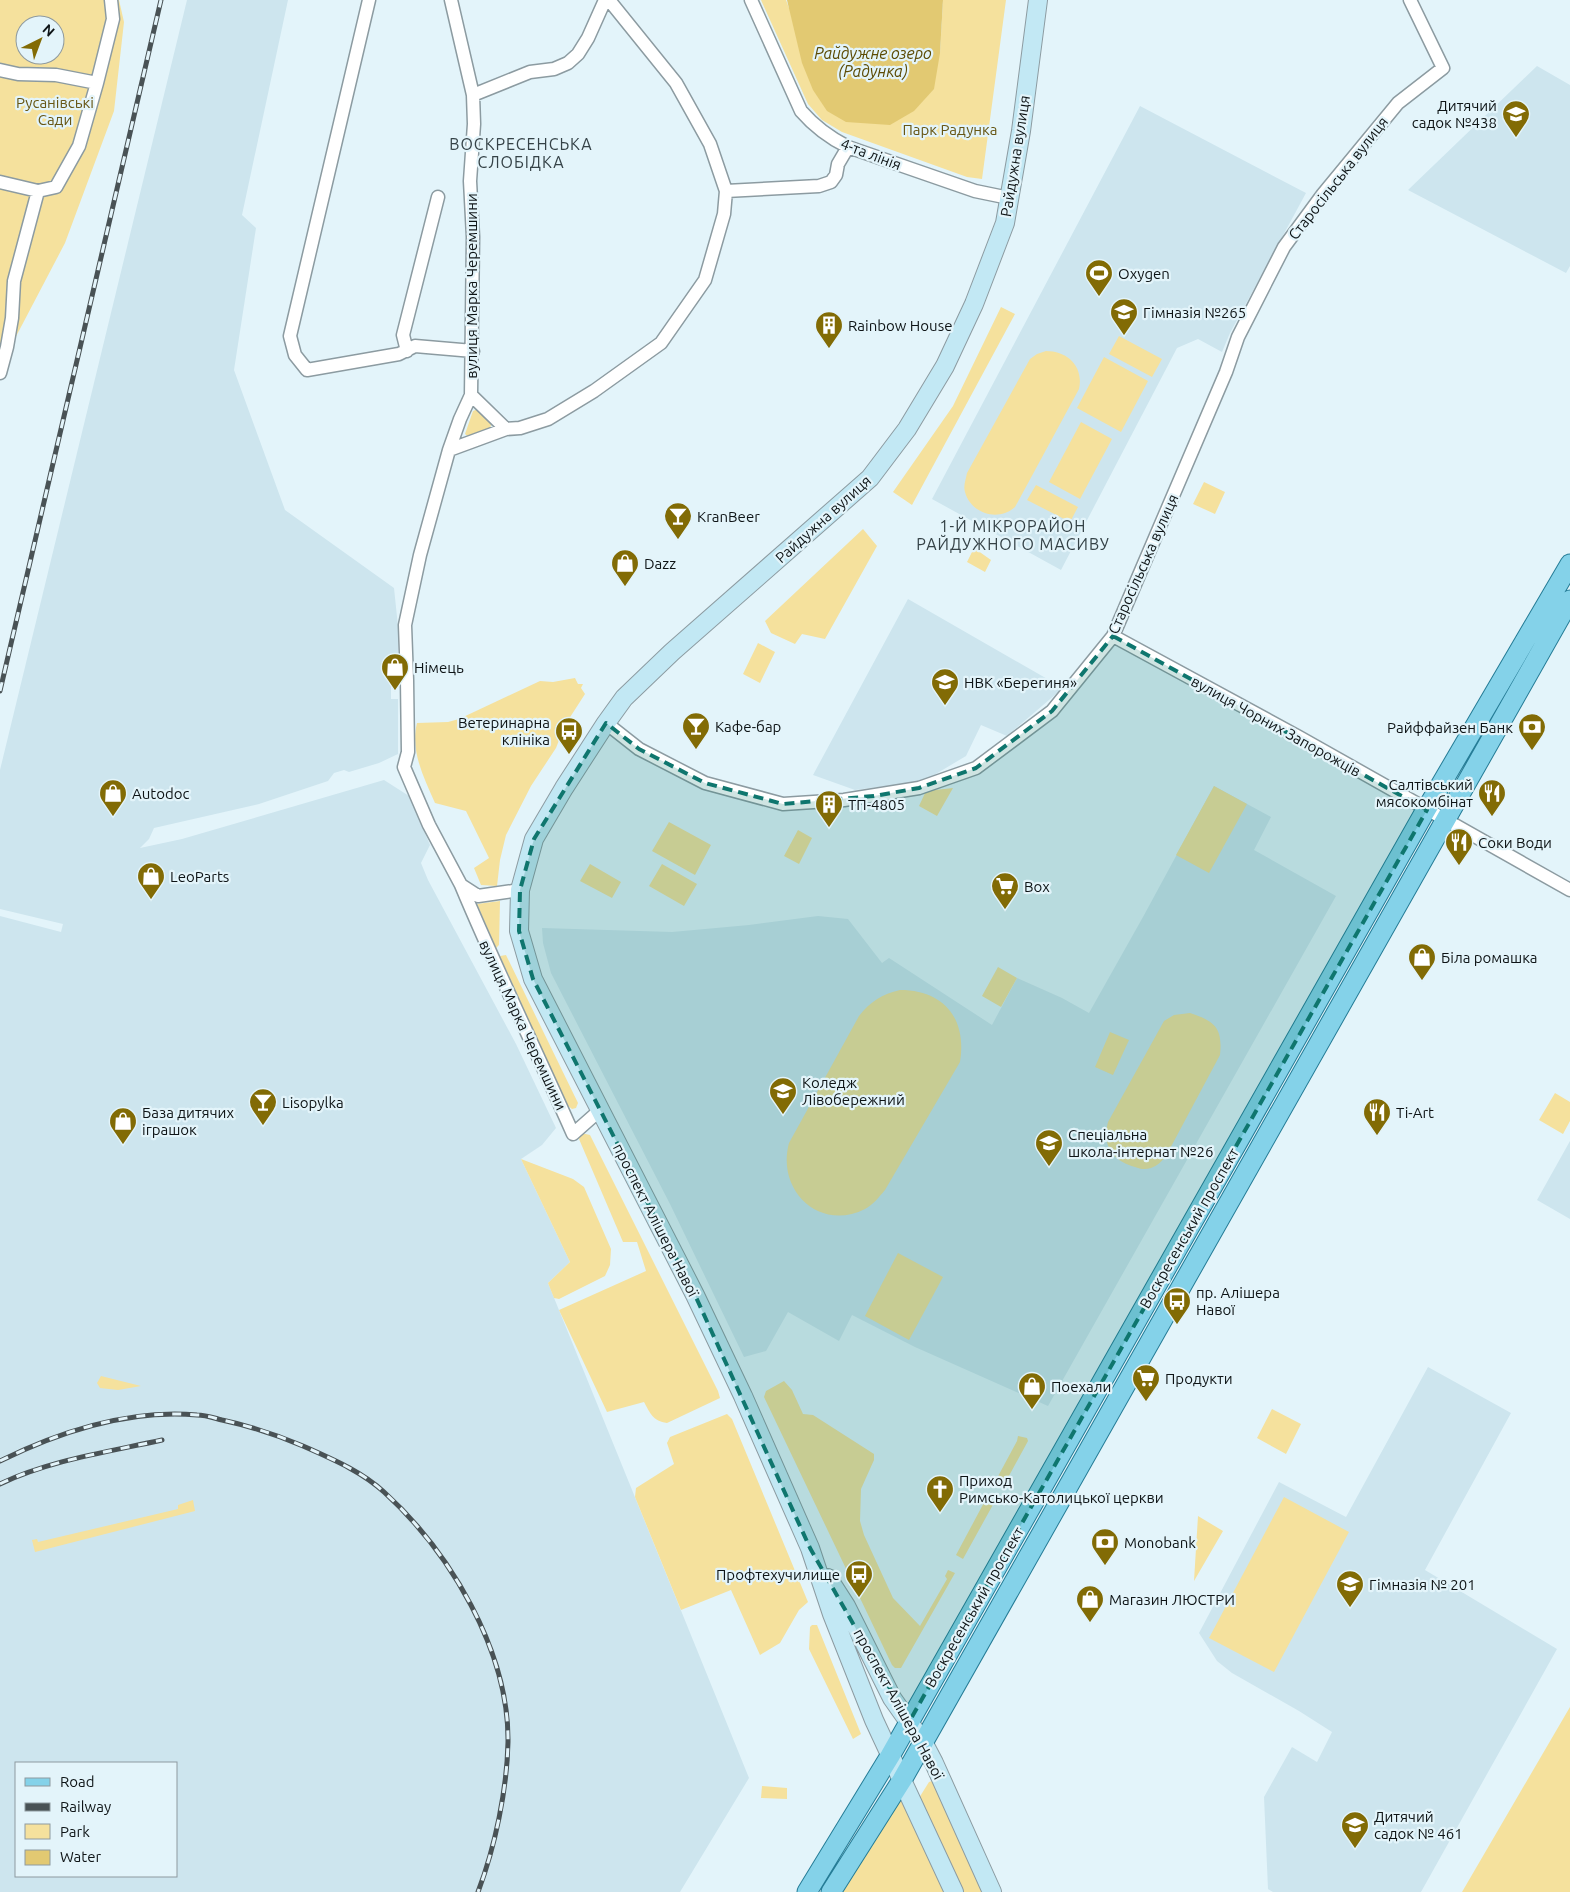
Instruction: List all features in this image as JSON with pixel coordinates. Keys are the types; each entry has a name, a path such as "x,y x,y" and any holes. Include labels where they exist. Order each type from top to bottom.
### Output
{"main road":[{"name":"Воскресенський проспект","path":"808,1892 890,1756 1426,810 1570,564"},
{"name":"Воскресенський проспект","path":"831,1892 902,1780 1570,600"}],"street":[{"path":"0,182 38,191 56,186 79,146 113,19 111,0"},
{"path":"370,0 290,336 295,355 307,370 399,354 415,346 473,351"},
{"name":"вулиця Марка Черемшини","path":"451,0 473,95 474,124 470,181 473,237 471,394 449,450 420,555 404,625 408,752 404,767 429,825 461,885 493,962 573,1134 599,1111"},
{"path":"473,95 530,72 554,69 568,63 578,54 588,38 605,0"},
{"path":"449,450 506,429 520,428 548,419 594,391 661,343 704,280 724,214 726,191 710,144 676,83 609,0"},
{"name":"4-та лінія","path":"751,0 802,111 811,122 836,141 848,147 965,188 1009,198"},
{"name":"Райдужна вулиця","path":"520,890 534,839 564,788 624,698 672,652 870,478 907,429 945,366 974,304 1005,223 1021,131 1038,0"},
{"name":"Старосільська вулиця","path":"606,723 639,749 705,783 783,804 844,800 919,788 976,768 1052,712 1112,636 1226,372 1238,337 1284,247 1323,194 1398,103 1443,68 1410,0"},
{"path":"0,70 18,74 56,75 97,83"},
{"path":"726,191 809,186 831,182 836,175 838,164 848,147"},
{"path":"0,373 12,318 6,301 14,281 38,191"},
{"path":"407,351 403,336 438,197"},
{"name":"вулиця Марка Черемшини","path":"471,394 506,429"},
{"name":"вулиця Чорних Запорожців","path":"1112,636 1299,737 1570,890"},
{"path":"461,885 478,896 520,890"},
{"name":"проспект Алішера Навої","path":"520,890 520,931 533,979 695,1295 743,1396 810,1548 832,1614 890,1756 954,1892"},
{"name":"проспект Алішера Навої","path":"810,1548 846,1606 892,1698 923,1742 992,1892"}],"highlighted area":[{"path":"1113,636 1427,810 909,1722 810,1548 695,1295 533,979 519,931 520,890 534,839 606,723 639,749 705,783 783,804 874,796 919,788 976,768 1052,711"}],"shaded area":[{"path":"187,0 288,0 242,215 256,228 234,370 285,510 394,588 399,636 398,682 391,682 391,699 398,699 398,754 379,763 349,772 344,770 334,773 328,781 259,804 154,828 149,839 140,848 182,839 384,780 409,796 430,845 421,863 428,880 516,1044 556,1128 542,1145 521,1159 570,1262 548,1283 749,1778 680,1892 0,1892 0,916 61,932 63,924 0,909 0,770"},
{"name":"Дитячий садок №438","path":"1537,66 1570,85 1570,266 1566,273 1408,190"},
{"name":"Гімназія №265","path":"1140,106 1306,193 1230,333 1222,352 1198,339 1177,348 1061,570 932,499"},
{"name":"НВК «Берегиня»","path":"908,599 1063,688 1007,736 981,725 966,756 924,781 855,790 813,775"},
{"path":"1214,786 1271,817 1254,850 1336,896 1048,1406 915,1347 852,1315 839,1341 788,1312 766,1351 744,1357 670,1204 551,973 543,943 542,928 672,932 818,916 848,919 882,963 889,958 992,1025 1017,978 1062,998 1089,1013"},
{"path":"1570,1141 1570,1219 1537,1200"},
{"name":"Гімназія № 201","path":"1428,1367 1511,1413 1425,1570 1557,1649 1421,1892 1273,1892 1268,1889 1264,1797 1292,1747 1317,1762 1332,1732 1232,1673 1217,1661 1199,1633 1279,1482 1346,1517"}],"green space":[{"name":"Русанівські Сади","path":"0,0 119,0 124,22 114,111 65,243 0,367"},
{"name":"Парк Радунка","path":"761,0 786,0 789,8 940,53 943,0 1006,0 982,179 967,177 842,132 822,120 808,104"},
{"path":"1001,307 1015,314 912,505 893,492 953,406"},
{"path":"1119,336 1162,359 1152,377 1109,354"},
{"path":"1046,351 1061,354 1073,362 1079,374 1079,389 1015,507 1009,512 1001,514 986,513 973,506 968,500 964,487 967,473 1030,359"},
{"path":"1104,357 1148,381 1121,432 1077,408"},
{"path":"478,409 491,424 490,430 470,438 465,434 473,411"},
{"path":"1081,422 1112,439 1080,499 1049,482"},
{"path":"1204,482 1225,492 1215,514 1193,504"},
{"path":"1036,485 1078,507 1070,522 1027,500"},
{"path":"863,529 877,546 825,639 802,634 795,644 771,633 765,621"},
{"path":"974,548 991,560 985,572 967,562"},
{"path":"758,643 775,652 760,683 743,674"},
{"path":"575,678 578,684 583,684 581,688 585,694 565,725 556,748 531,786 506,835 500,860 497,886 481,885 474,868 489,858 466,811 435,803 419,764 415,744 417,723 448,722 459,719 540,681 553,682"},
{"path":"1214,786 1247,804 1209,873 1176,855"},
{"path":"953,788 937,816 919,806 926,791"},
{"path":"669,822 711,845 695,875 652,851"},
{"path":"798,830 812,838 799,864 784,856"},
{"path":"590,864 621,882 612,898 580,881"},
{"path":"662,864 697,884 684,906 649,886"},
{"path":"500,901 499,945 496,948 477,904"},
{"path":"506,955 578,1103 576,1108 572,1109 567,1105 500,956"},
{"path":"998,967 1017,978 1001,1007 982,996"},
{"path":"900,990 916,991 929,995 950,1010 960,1033 960,1062 885,1190 876,1201 865,1209 848,1215 832,1215 818,1211 805,1203 795,1191 789,1177 787,1161 789,1143 859,1016 877,999"},
{"path":"1190,1013 1211,1022 1215,1026 1220,1038 1220,1055 1166,1156 1155,1166 1147,1169 1127,1164 1115,1156 1108,1145 1106,1131 1108,1122 1164,1021 1174,1015"},
{"path":"1110,1032 1129,1040 1113,1075 1095,1067"},
{"path":"1555,1093 1570,1102 1570,1121 1563,1134 1539,1120"},
{"path":"581,1133 590,1135 718,1391 720,1398 667,1423 655,1418 644,1402 607,1412 559,1310 646,1271 637,1242 623,1242 579,1139"},
{"path":"521,1159 573,1179 584,1187 611,1249 610,1265 605,1276 559,1299 554,1298 548,1283 570,1262"},
{"path":"898,1253 943,1277 909,1340 865,1316"},
{"path":"101,1376 141,1386 118,1390 100,1388 97,1383"},
{"path":"784,1381 792,1390 803,1414 813,1415 874,1454 874,1460 861,1489 860,1521 864,1535 893,1598 920,1626 947,1579 945,1576 948,1570 955,1573 901,1668 895,1668 892,1665 764,1397 766,1391"},
{"path":"1272,1409 1301,1424 1286,1454 1257,1438"},
{"path":"727,1414 732,1419 808,1602 799,1610 780,1643 760,1655 731,1590 681,1610 635,1497 636,1488 674,1464 667,1443 670,1437"},
{"path":"1018,1436 1027,1438 1028,1441 1004,1485 996,1480"},
{"path":"987,1497 995,1501 963,1559 956,1555"},
{"path":"1284,1497 1349,1532 1274,1672 1209,1638"},
{"path":"193,1500 195,1511 35,1552 32,1540 37,1539 38,1542 178,1509 178,1505"},
{"path":"1198,1516 1223,1531 1194,1581"},
{"path":"817,1625 861,1734 853,1739 809,1649 810,1627"},
{"path":"1570,1707 1570,1892 1462,1892"},
{"path":"932,1781 982,1892 962,1892 919,1798 929,1782"},
{"path":"762,1786 787,1788 787,1799 761,1798"},
{"path":"902,1798 946,1892 842,1892"}],"water":[{"name":"Райдужне озеро (Радунка)","path":"787,0 943,0 940,53 934,89 914,111 890,125 846,122 827,111 813,90 802,63"}],"railway":[{"path":"0,691 161,0"},
{"path":"0,1461 47,1440 96,1424 146,1415 200,1415 253,1428 303,1446 356,1472 384,1492 408,1516 453,1573 487,1639 498,1673 506,1708 507,1760 503,1799 495,1837 478,1892"},
{"path":"0,1484 59,1463 162,1440"}],"place":[{"name":"Дитячий садок №438","path":"1516,138"},
{"name":"Oxygen","path":"1099,297"},
{"name":"Гімназія №265","path":"1124,336"},
{"name":"Rainbow House","path":"829,349"},
{"name":"KranBeer","path":"678,540"},
{"name":"Dazz","path":"625,587"},
{"name":"Німець","path":"395,691"},
{"name":"НВК «Берегиня»","path":"945,706"},
{"name":"Кафе-бар","path":"696,750"},
{"name":"Райффайзен Банк","path":"1532,751"},
{"name":"Ветеринарна клініка","path":"569,755"},
{"name":"Autodoc","path":"113,817"},
{"name":"Салтівський мясокомбінат","path":"1492,817"},
{"name":"ТП-4805","path":"829,828"},
{"name":"Соки Води","path":"1459,866"},
{"name":"LeoParts","path":"151,900"},
{"name":"Box","path":"1005,910"},
{"name":"Біла ромашка","path":"1422,981"},
{"name":"Коледж Лівобережний","path":"783,1115"},
{"name":"Lisopylka","path":"263,1126"},
{"name":"Ti-Art","path":"1377,1136"},
{"name":"База дитячих іграшок","path":"123,1145"},
{"name":"Спеціальна школа-інтернат №26","path":"1049,1167"},
{"name":"пр. Алішера Навої","path":"1177,1325"},
{"name":"Продукти","path":"1146,1402"},
{"name":"Поехали","path":"1032,1410"},
{"name":"Приход Римсько-Католицької церкви","path":"940,1513"},
{"name":"Monobank","path":"1105,1566"},
{"name":"Профтехучилище","path":"859,1598"},
{"name":"Гімназія № 201","path":"1350,1608"},
{"name":"Магазин ЛЮСТРИ","path":"1090,1623"},
{"name":"Дитячий садок № 461","path":"1355,1849"}],"district":[{"name":"ВОСКРЕСЕНСЬКА СЛОБІДКА","path":"521,153"},
{"name":"1-Й МІКРОРАЙОН РАЙДУЖНОГО МАСИВУ","path":"1013,535"}]}
